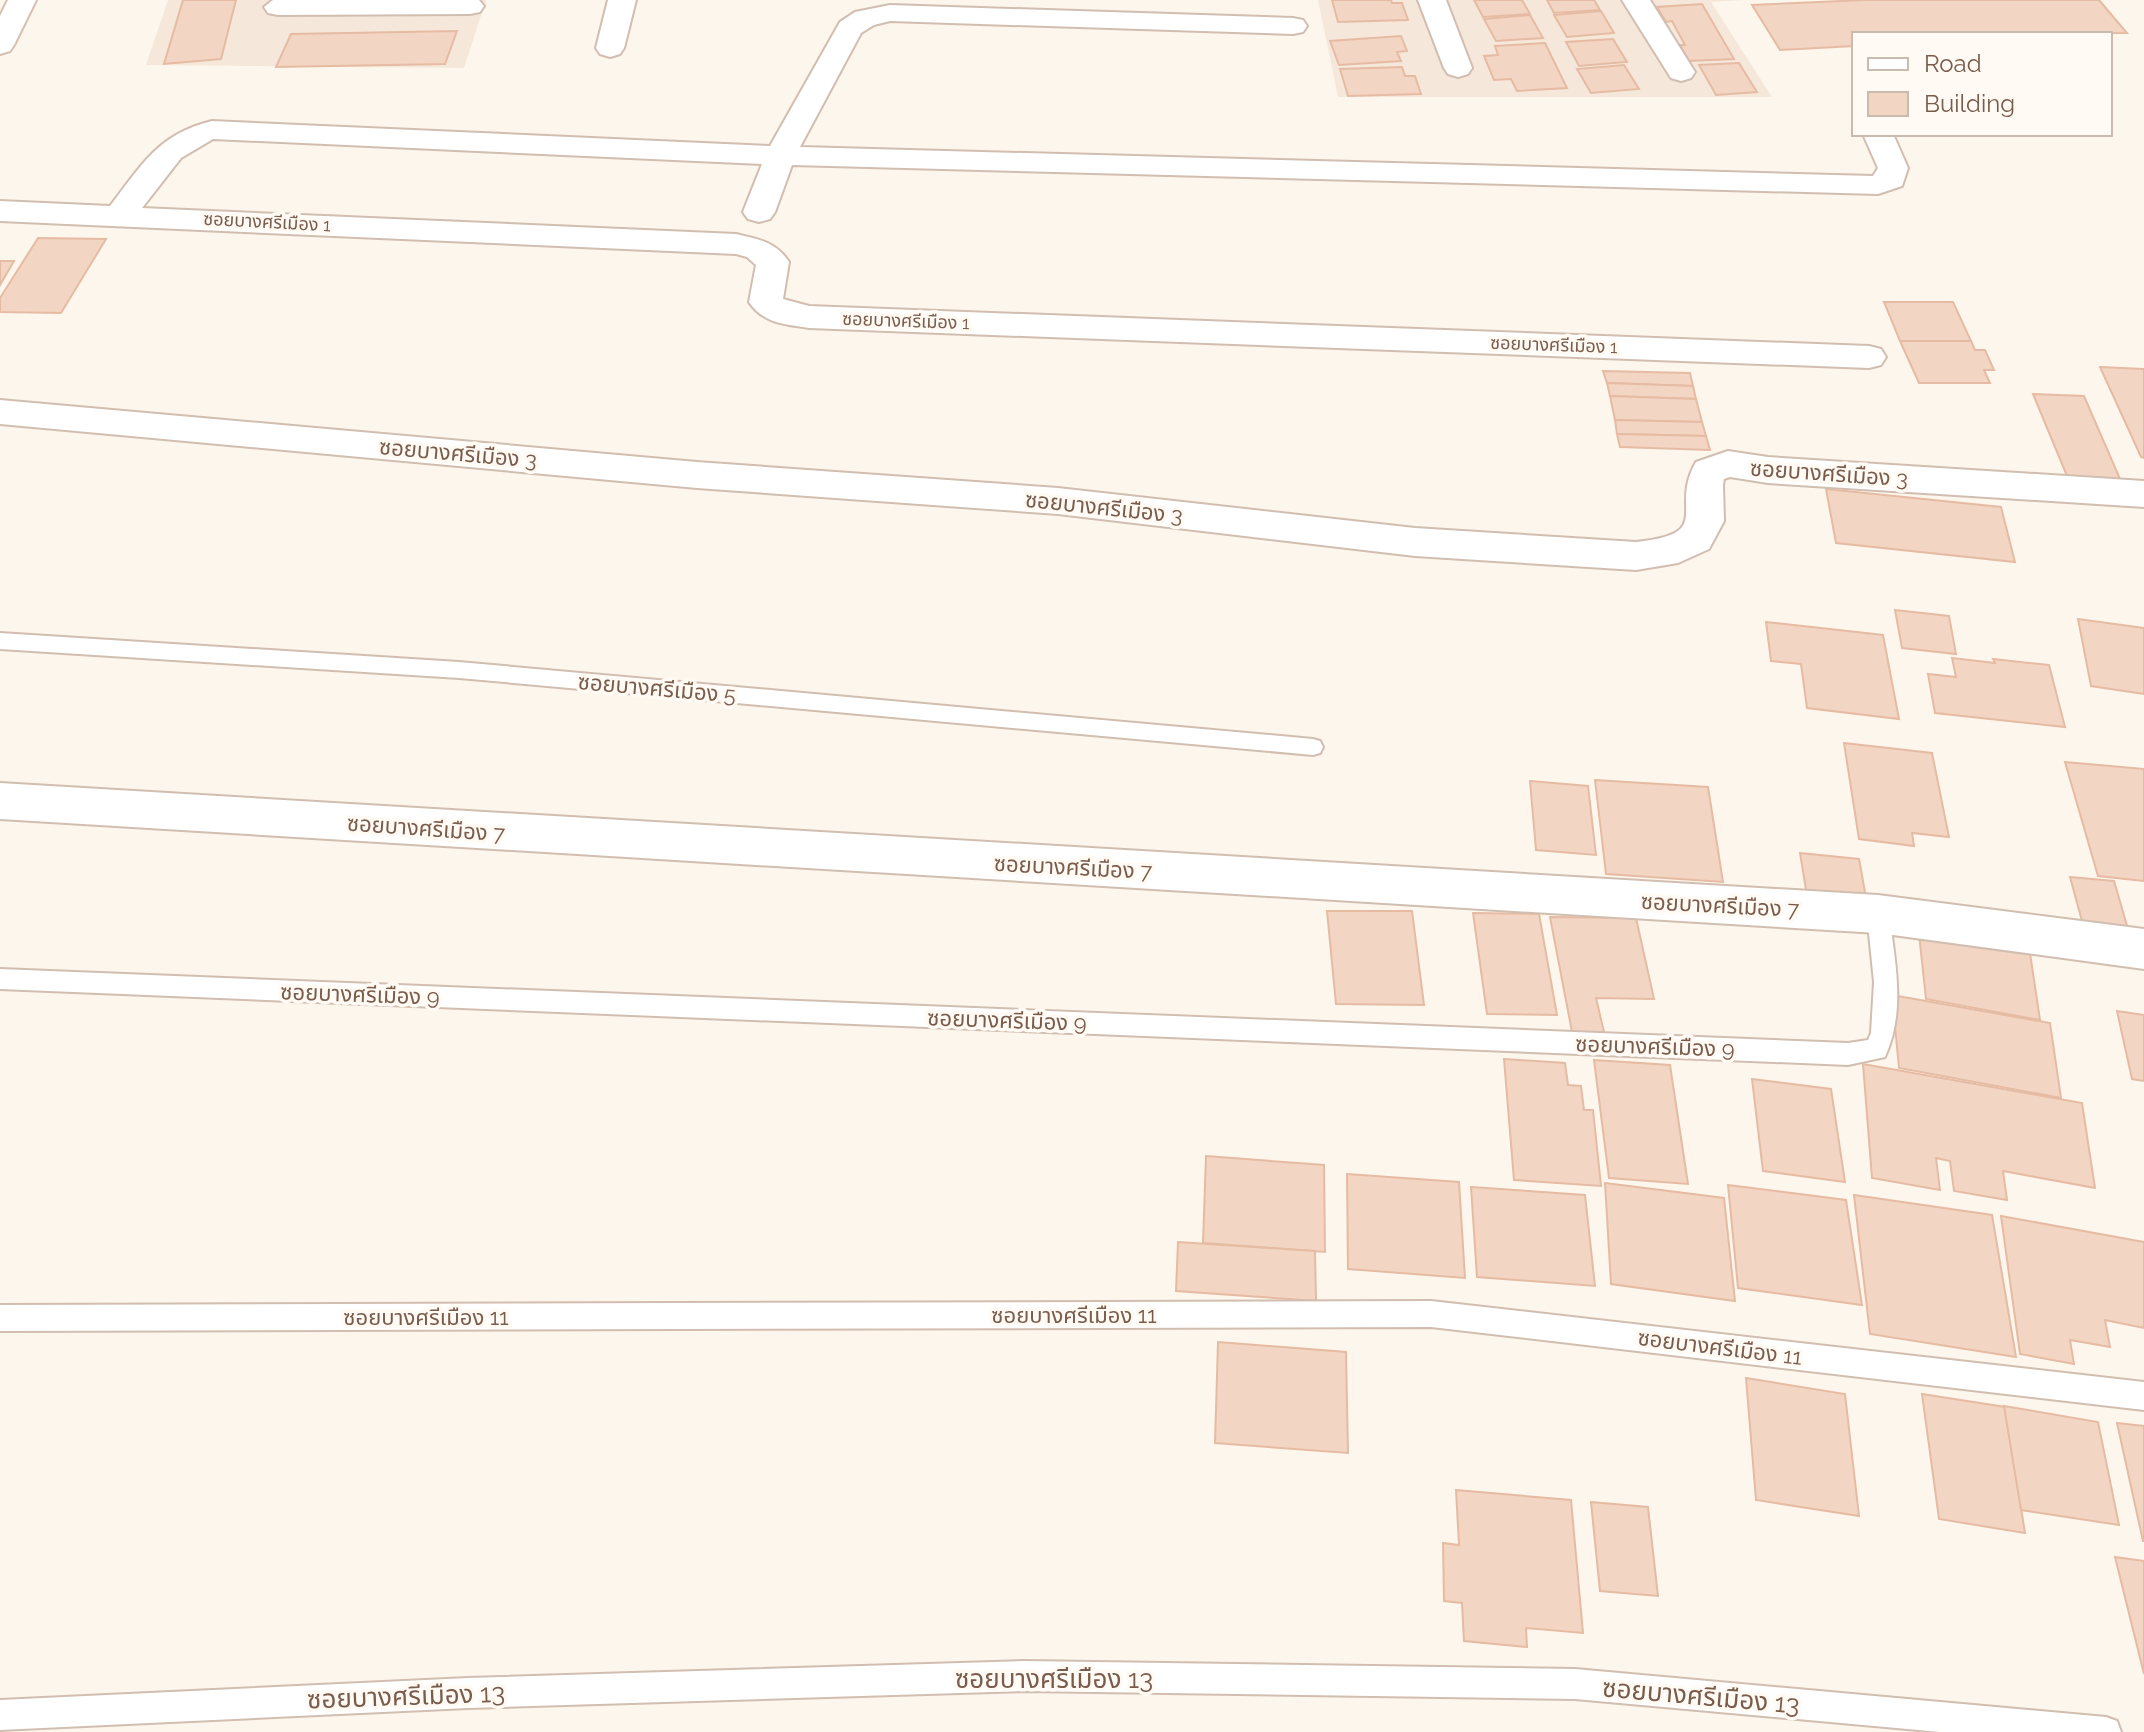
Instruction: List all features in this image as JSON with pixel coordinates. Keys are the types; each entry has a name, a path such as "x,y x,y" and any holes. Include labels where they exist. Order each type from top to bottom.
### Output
{"street":[{"path":"0,45 22,0"},
{"path":"610,48 622,0"},
{"path":"1432,0 1458,68"},
{"path":"1636,0 1681,72"},
{"path":"276,36 279,3 470,6"},
{"path":"759,212 780,156 850,28 865,18 890,13 1293,26"},
{"path":"120,215 177,142 194,133 212,130 643,152 1878,185 1891,179 1893,168 1879,136"},
{"name":"ซอยบางศรีเมือง 1","path":"0,211 736,244 758,249 773,262 766,302 777,312 809,317 1869,357"},
{"name":"ซอยบางศรีเมือง 3","path":"0,412 697,475 1058,501 1415,542 1636,556 1669,552 1694,542 1705,523 1702,486 1709,471 1728,464 1768,470 2144,494"},
{"name":"ซอยบางศรีเมือง 7","path":"0,801 1878,914 2144,949"}],"lane":[{"name":"ซอยบางศรีเมือง 5","path":"0,641 459,670 1313,747"},
{"name":"ซอยบางศรีเมือง 9","path":"0,979 1848,1054 1877,1049 1886,1029 1887,999 1878,914"},
{"name":"ซอยบางศรีเมือง 11","path":"0,1318 1431,1314 2144,1396"},
{"name":"ซอยบางศรีเมือง 13","path":"0,1715 468,1693 1024,1676 1575,1684 2103,1732"}],"shaded area":[{"path":"168,0 486,0 464,68 146,65"},
{"path":"1318,0 1744,0 1711,2 1772,97 1338,97"}],"building":[{"path":"183,0 236,0 221,59 164,64"},
{"path":"1332,0 1391,0 1392,3 1402,3 1408,20 1338,22"},
{"path":"1474,0 1522,0 1530,14 1483,17"},
{"path":"1547,0 1594,0 1600,10 1554,13"},
{"path":"1864,0 2099,0 2127,33 1852,32 1852,46 1780,50 1752,5"},
{"path":"1702,4 1734,59 1689,61 1680,45 1685,45 1672,21 1666,22 1657,7"},
{"path":"1601,11 1614,33 1567,37 1554,15"},
{"path":"1530,15 1543,38 1496,41 1484,19"},
{"path":"457,31 445,64 276,67 291,34"},
{"path":"1401,36 1407,51 1397,52 1401,61 1339,65 1330,41"},
{"path":"1613,39 1627,62 1579,66 1566,42"},
{"path":"1545,43 1567,88 1517,91 1511,79 1494,80 1484,56 1498,55 1495,46"},
{"path":"1739,63 1757,92 1716,95 1699,65"},
{"path":"1624,65 1639,89 1591,93 1577,69"},
{"path":"1402,67 1405,76 1415,76 1421,94 1348,96 1340,69"},
{"path":"38,238 106,239 61,313 0,312 0,298"},
{"path":"0,261 14,261 0,285"},
{"path":"1884,302 1953,302 1971,341 1900,341"},
{"path":"1900,341 1971,341 1975,350 1985,350 1994,370 1984,370 1990,383 1919,383"},
{"path":"2100,367 2144,369 2144,458 2141,457"},
{"path":"1603,371 1690,373 1693,386 1607,383"},
{"path":"1607,383 1693,386 1696,399 1610,396"},
{"path":"2033,394 2084,396 2120,479 2067,476"},
{"path":"1610,396 1696,399 1702,422 1615,420"},
{"path":"1615,420 1702,422 1706,436 1617,434"},
{"path":"1617,434 1706,436 1710,450 1620,447"},
{"path":"1826,489 2001,507 2015,562 1836,543"},
{"path":"1895,610 1949,616 1956,654 1902,648"},
{"path":"2078,619 2144,628 2144,694 2091,686"},
{"path":"1766,622 1883,635 1899,719 1807,708 1801,664 1771,661"},
{"path":"1952,658 2049,665 2065,727 1935,713 1928,674 1956,677"},
{"path":"1844,743 1932,753 1949,837 1912,833 1914,846 1859,839"},
{"path":"2065,762 2144,769 2144,881 2098,876"},
{"path":"1595,780 1708,787 1723,882 1606,874"},
{"path":"1530,781 1588,786 1596,855 1536,850"},
{"path":"1800,853 1859,859 1867,903 1807,896"},
{"path":"2070,877 2114,881 2130,936 2085,932"},
{"path":"1327,911 1412,911 1424,1005 1336,1004"},
{"path":"1473,913 1539,914 1557,1015 1487,1014"},
{"path":"1550,917 1636,918 1654,999 1596,998 1604,1032 1572,1032"},
{"path":"1919,934 2030,953 2040,1020 1926,999"},
{"path":"1892,995 2050,1023 2061,1098 1899,1068"},
{"path":"2117,1011 2144,1015 2144,1081 2132,1079"},
{"path":"1504,1059 1565,1063 1568,1085 1581,1086 1584,1110 1593,1110 1601,1186 1514,1180"},
{"path":"1594,1060 1670,1065 1688,1184 1609,1178"},
{"path":"1863,1064 2082,1103 2095,1188 2003,1171 2007,1200 1954,1191 1950,1161 1936,1158 1940,1190 1872,1178"},
{"path":"1752,1079 1831,1089 1845,1182 1763,1171"},
{"path":"1206,1156 1324,1165 1325,1252 1203,1243"},
{"path":"1347,1174 1459,1182 1465,1278 1348,1269"},
{"path":"1605,1183 1724,1198 1735,1301 1611,1284"},
{"path":"1728,1185 1846,1200 1862,1305 1738,1288"},
{"path":"1471,1187 1585,1195 1595,1286 1477,1277"},
{"path":"1854,1195 1992,1215 2016,1357 1870,1334"},
{"path":"2001,1216 2144,1242 2144,1328 2105,1320 2110,1347 2070,1340 2074,1364 2020,1354"},
{"path":"1178,1242 1315,1251 1316,1301 1176,1291"},
{"path":"1218,1342 1346,1352 1348,1453 1215,1443"},
{"path":"1746,1378 1845,1394 1859,1516 1756,1500"},
{"path":"1922,1394 2005,1407 2025,1533 1939,1519"},
{"path":"2004,1406 2098,1422 2119,1525 2021,1510"},
{"path":"2117,1423 2144,1426 2144,1541 2143,1541"},
{"path":"1456,1490 1571,1500 1583,1633 1526,1628 1527,1647 1464,1641 1462,1603 1444,1601 1443,1543 1459,1545"},
{"path":"1591,1502 1648,1507 1658,1596 1600,1591"},
{"path":"2115,1557 2144,1561 2144,1674"}]}
